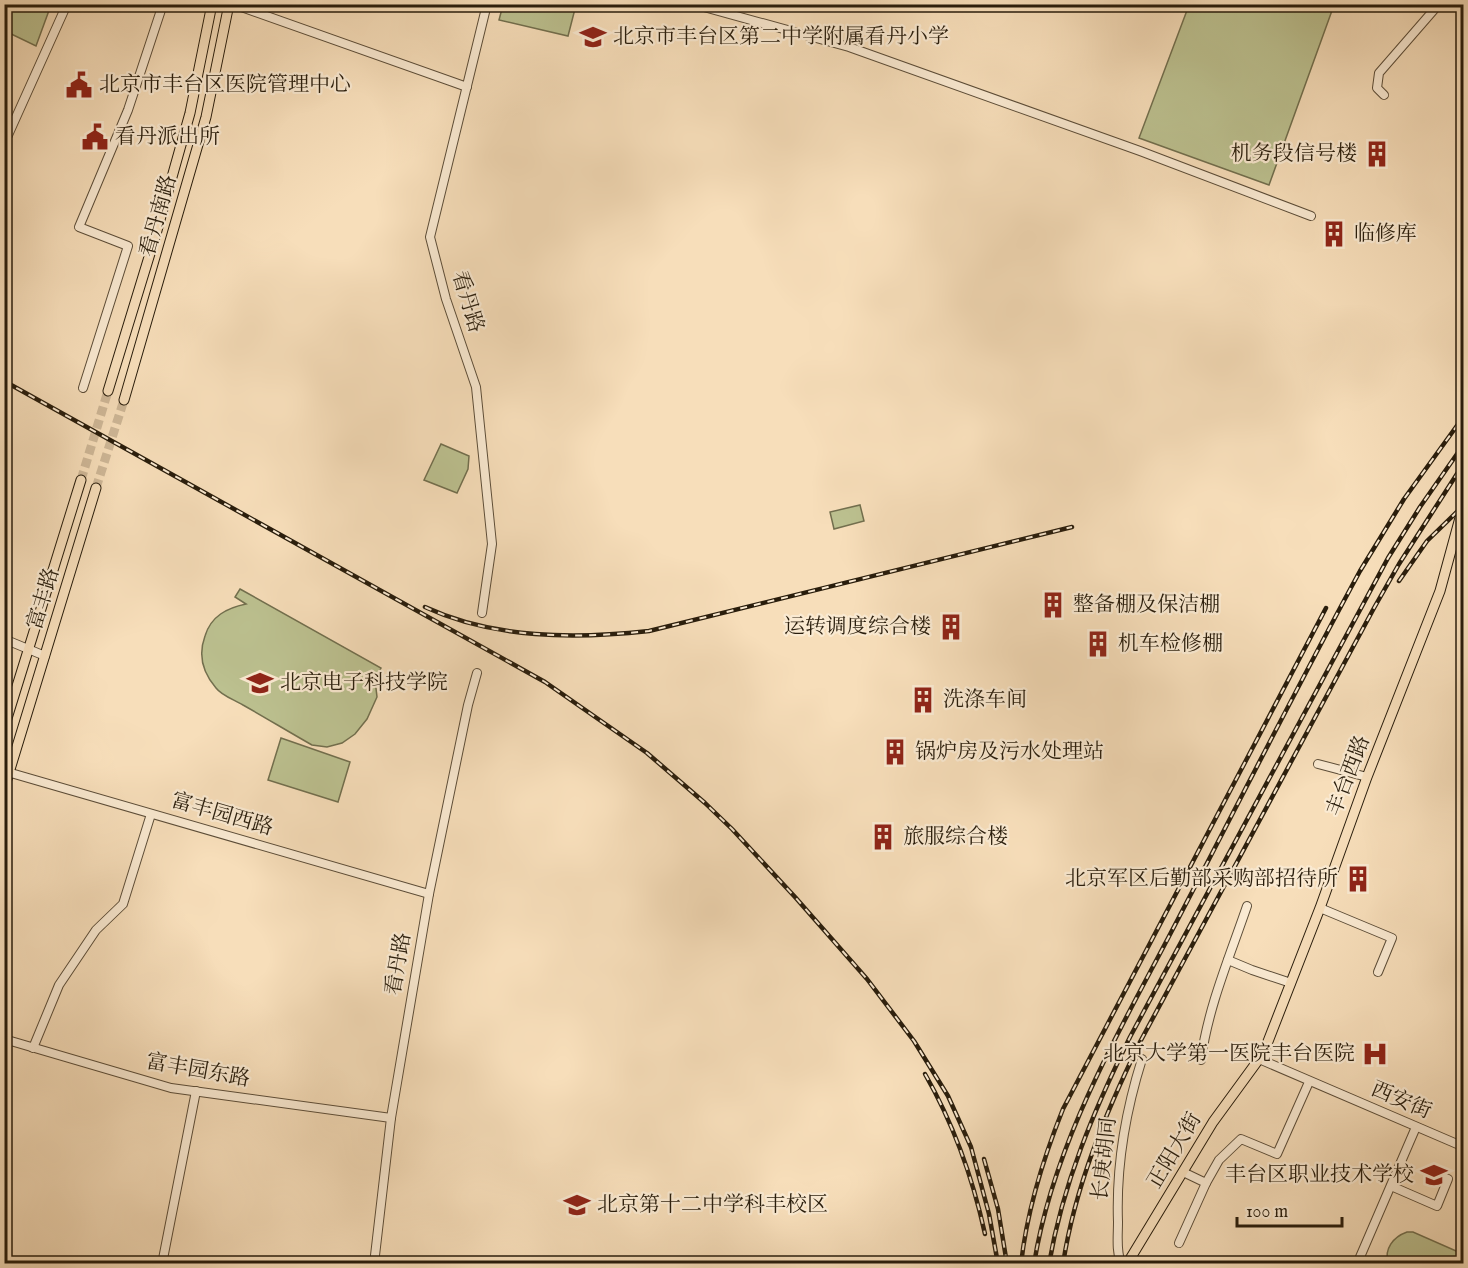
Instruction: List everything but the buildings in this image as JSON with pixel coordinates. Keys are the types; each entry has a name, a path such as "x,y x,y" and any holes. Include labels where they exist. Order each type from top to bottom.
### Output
{"main road":[{"name":"看丹南路","path":"108,391 190,113 212,4"},
{"name":"看丹南路","path":"124,400 206,117 231,4"},
{"path":"29,650 81,480"},
{"name":"富丰路","path":"4,789 7,772 96,488"},
{"name":"丰台西路","path":"1258,1059 1267,1044 1292,983 1367,777 1440,591 1464,503"},
{"name":"富丰路","path":"4,728 29,650"},
{"name":"正阳大街","path":"1127,1263 1219,1113 1258,1059"}],"street":[{"path":"4,144 67,4"},
{"path":"83,388 128,246 79,227 128,110 163,4"},
{"path":"231,4 467,87"},
{"name":"看丹路","path":"482,613 492,544 476,387 446,299 430,237 487,4"},
{"path":"693,4 849,47 1151,155 1311,216"},
{"path":"1384,95 1377,88 1379,73 1439,4"},
{"path":"4,639 45,656"},
{"name":"看丹路","path":"374,1263 390,1118 429,894 468,705 477,673"},
{"path":"1318,764 1367,777"},
{"name":"富丰园西路","path":"7,772 429,894"},
{"path":"33,1048 59,985 96,930 123,904 151,814"},
{"path":"1201,1060 1204,1040 1247,906"},
{"path":"1320,908 1392,938 1378,972"},
{"path":"1228,960 1292,983"},
{"name":"富丰园东路","path":"4,1039 161,1085 390,1118"},
{"name":"长庚胡同","path":"1121,1263 1117,1203 1119,1156 1131,1093 1142,1059"},
{"name":"西安街","path":"1258,1059 1464,1147"},
{"path":"1179,1243 1219,1160 1241,1139 1277,1154 1309,1082"},
{"path":"162,1263 196,1091"},
{"path":"1358,1263 1416,1127"},
{"path":"1183,1172 1206,1183"},
{"path":"1391,1186 1437,1206 1448,1179 1432,1172"}],"green space":[{"path":"5,4 51,5 36,46 5,31"},
{"path":"503,4 576,5 568,36 499,20"},
{"path":"1189,5 1334,5 1269,185 1139,138"},
{"path":"441,444 469,456 468,469 457,493 424,480"},
{"path":"860,505 864,521 834,529 830,512"},
{"path":"240,589 381,668 375,680 377,697 367,719 355,734 342,743 327,747 312,745 225,696 216,688 203,664 203,643 211,623 216,618 232,608 246,604 235,597"},
{"path":"281,738 350,762 338,802 268,780"},
{"path":"1407,1232 1413,1232 1463,1254 1463,1263 1388,1263 1387,1253 1391,1244"}],"tunnel":[{"path":"81,480 108,391"},
{"path":"96,488 124,400"}],"railway":[{"path":"4,381 545,682 647,753 705,803 795,897 867,979 914,1041 948,1096 971,1147 989,1214 998,1264"},
{"path":"1034,1264 1057,1174 1073,1130 1112,1045 1360,571 1404,499 1464,416"},
{"path":"1049,1264 1062,1205 1081,1147 1130,1037 1388,558 1464,444"},
{"path":"1063,1264 1075,1206 1093,1150 1140,1042 1374,608 1399,564 1464,463"},
{"path":"1399,581 1427,541 1464,505"},
{"path":"425,607 451,618 507,631 564,635 649,631 1072,527"},
{"path":"1021,1264 1027,1224 1037,1185 1063,1109 1326,608"},
{"path":"925,1074 961,1152 975,1193 985,1234"},
{"path":"984,1159 998,1209 1006,1258"}],"place":[{"name":"北京市丰台区第二中学附属看丹小学","path":"593,37"},
{"name":"北京市丰台区医院管理中心","path":"79,85"},
{"name":"看丹派出所","path":"95,137"},
{"name":"机务段信号楼","path":"1377,154"},
{"name":"临修库","path":"1334,234"},
{"name":"整备棚及保洁棚","path":"1053,605"},
{"name":"运转调度综合楼","path":"951,627"},
{"name":"机车检修棚","path":"1098,644"},
{"name":"北京电子科技学院","path":"260,683"},
{"name":"洗涤车间","path":"923,700"},
{"name":"锅炉房及污水处理站","path":"895,752"},
{"name":"旅服综合楼","path":"883,837"},
{"name":"北京军区后勤部采购部招待所","path":"1358,879"},
{"name":"北京大学第一医院丰台医院","path":"1375,1054"},
{"name":"丰台区职业技术学校","path":"1434,1175"},
{"name":"北京第十二中学科丰校区","path":"577,1205"}]}
